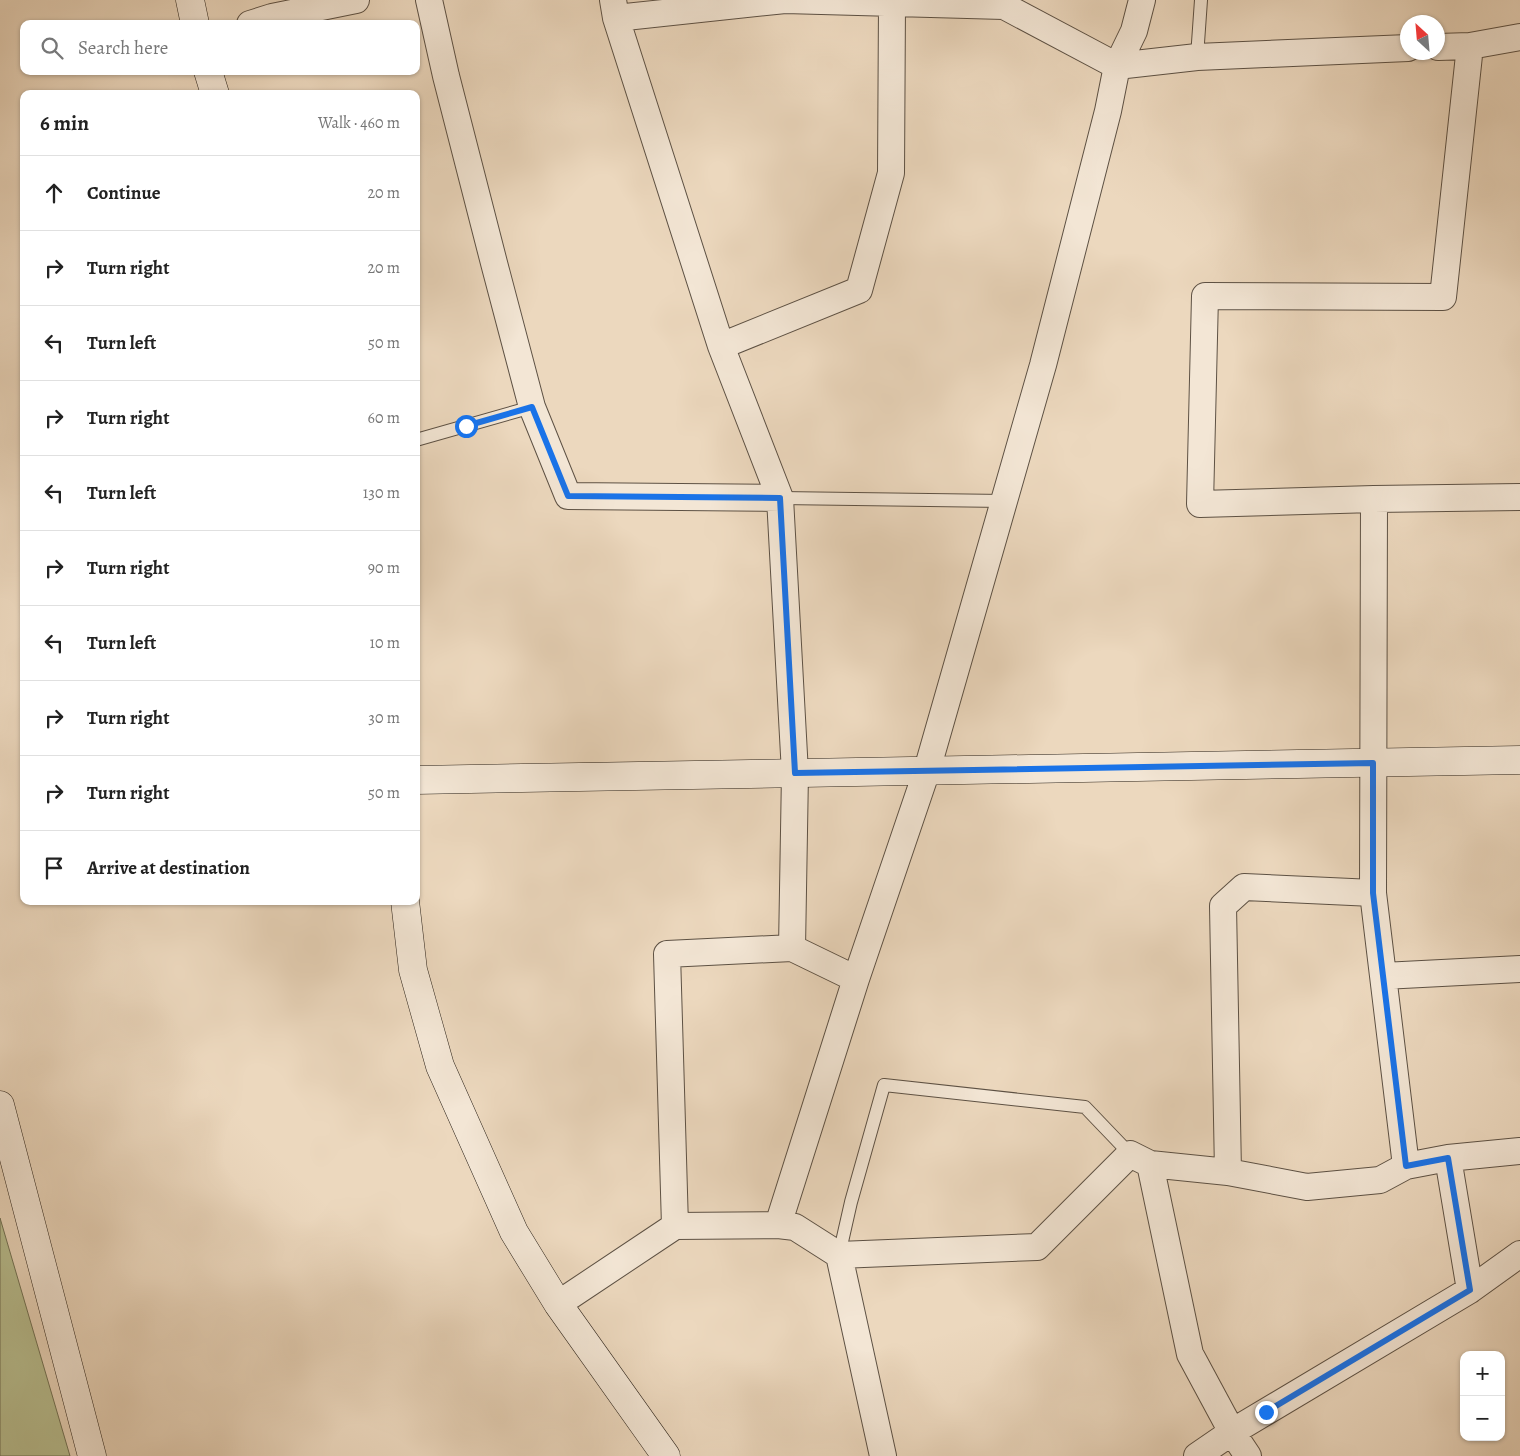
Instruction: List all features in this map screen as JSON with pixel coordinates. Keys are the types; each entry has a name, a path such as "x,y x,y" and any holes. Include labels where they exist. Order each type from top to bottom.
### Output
{"street":[{"path":"190,0 194,20"},
{"path":"263,20 356,0"},
{"path":"429,0 446,76 532,407 568,496 780,498"},
{"path":"792,948 795,773 780,498 721,346 615,9 784,0 1004,6 1117,66 1198,57 1400,48"},
{"path":"778,1225 856,978 927,770 1043,364 1108,111 1117,66 1134,31 1142,0"},
{"path":"721,346 859,290 892,173 892,4"},
{"path":"1445,47 1470,46 1520,37"},
{"path":"1470,46 1443,297 1205,296 1200,504 1520,497"},
{"path":"209,75 214,90"},
{"path":"1374,499 1373,893 1406,1166"},
{"path":"420,780 1520,760"},
{"path":"1228,1172 1223,906 1244,887 1373,893"},
{"path":"405,905 413,970 440,1066 514,1232 558,1304 666,1456"},
{"path":"675,1226 667,954 792,948 856,978"},
{"path":"1383,976 1520,969"},
{"path":"0,1105 92,1456"},
{"path":"558,1304 675,1226 795,1226 839,1256 1037,1247 1140,1159 1228,1172 1307,1187 1380,1180 1406,1166 1448,1158 1520,1151"},
{"path":"1448,1158 1470,1290"},
{"path":"1140,1159 1190,1354 1232,1432 1248,1456"},
{"path":"1197,1456 1232,1432 1470,1290 1520,1254"},
{"path":"839,1256 883,1456"}],"lane":[{"path":"1198,57 1202,0"},
{"path":"420,439 532,407"},
{"path":"780,498 1004,501"},
{"path":"839,1256 851,1202 884,1085 1085,1107 1140,1159"}],"green space":[{"path":"0,1218 70,1456 0,1456"}],"route":[{"path":"466,426 532,407 568,496 780,498 795,773 1373,763 1373,893 1406,1166 1448,1158 1470,1290 1266,1412"}]}
